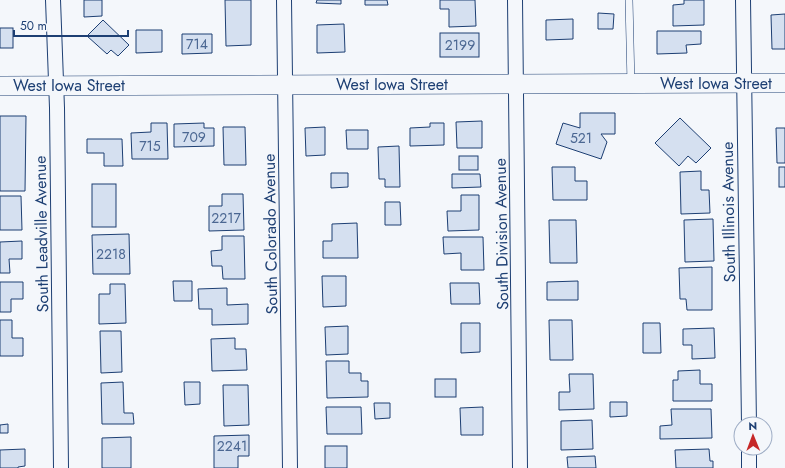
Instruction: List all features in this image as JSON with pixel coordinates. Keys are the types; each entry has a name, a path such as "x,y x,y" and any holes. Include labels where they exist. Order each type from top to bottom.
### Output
{"street":[{"name":"South Leadville Avenue","path":"53,0 56,86 61,468"},
{"name":"South Colorado Avenue","path":"284,0 290,468"},
{"name":"South Division Avenue","path":"515,0 520,468"},
{"name":"South Illinois Avenue","path":"743,0 749,416"},
{"name":"West Iowa Street","path":"0,86 785,83"},
{"path":"749,456 749,468"}],"lane":[{"path":"629,0 631,84"}],"building":[{"path":"84,0 102,0 102,16 84,17"},
{"path":"225,0 251,0 251,45 226,46"},
{"path":"317,0 341,0 341,4 316,3"},
{"path":"365,0 387,0 388,5 365,5"},
{"path":"440,0 475,0 476,26 449,27 449,9 440,9"},
{"path":"684,0 704,0 704,25 673,26 673,5 684,4"},
{"path":"598,13 614,14 613,29 598,29"},
{"path":"785,14 785,49 772,49 771,15"},
{"path":"573,19 573,39 546,40 546,20"},
{"path":"103,20 129,45 118,56 111,50 107,54 87,36"},
{"path":"344,24 345,52 317,53 317,25"},
{"path":"0,28 13,28 13,48 0,48"},
{"path":"136,30 162,30 162,52 136,53"},
{"path":"657,31 701,31 701,44 686,45 687,53 657,54"},
{"path":"440,33 479,33 479,57 440,57"},
{"path":"182,34 212,34 212,53 182,54"},
{"path":"580,113 615,113 615,134 601,134 607,142 601,159 556,144 563,123 580,128"},
{"path":"0,116 26,116 25,191 0,191"},
{"path":"680,118 711,148 696,163 688,156 679,166 655,143"},
{"path":"482,121 482,148 457,148 456,122"},
{"path":"151,123 167,123 168,159 132,159 131,133 151,132"},
{"path":"204,123 204,128 214,128 214,146 174,147 174,124"},
{"path":"430,123 444,123 444,145 410,146 410,128 430,127"},
{"path":"223,127 245,127 246,165 224,165"},
{"path":"325,127 325,155 306,156 305,128"},
{"path":"776,128 785,128 785,163 777,163"},
{"path":"346,130 368,130 368,149 347,149"},
{"path":"87,139 122,139 123,166 104,166 104,153 87,153"},
{"path":"399,146 400,187 385,187 385,179 379,179 378,147"},
{"path":"459,156 478,156 478,170 459,170"},
{"path":"552,167 575,167 575,181 587,181 587,200 553,200"},
{"path":"779,167 785,167 785,187 779,187"},
{"path":"701,171 701,190 709,190 710,213 681,214 680,172"},
{"path":"331,173 348,173 348,187 331,188"},
{"path":"452,174 480,174 481,187 452,188"},
{"path":"92,184 116,184 116,227 92,227"},
{"path":"222,194 243,194 244,230 209,231 209,206 222,206"},
{"path":"461,195 479,195 479,230 448,231 447,211 461,211"},
{"path":"0,196 21,196 22,230 0,230"},
{"path":"385,202 400,202 401,225 385,225"},
{"path":"713,219 714,261 685,262 684,220"},
{"path":"549,220 576,220 577,263 550,263"},
{"path":"357,223 358,258 323,258 323,241 332,241 332,224"},
{"path":"129,234 130,274 93,274 92,235"},
{"path":"222,236 244,236 245,279 223,279 222,266 212,266 211,251 222,250"},
{"path":"443,237 483,237 484,270 461,270 461,253 444,254"},
{"path":"22,241 22,259 9,259 10,273 0,273 0,242"},
{"path":"712,267 712,310 687,310 686,299 680,299 679,268"},
{"path":"322,276 346,276 346,306 323,307"},
{"path":"173,281 192,281 192,301 174,301"},
{"path":"578,281 578,300 547,300 547,282"},
{"path":"0,282 23,282 23,299 11,299 11,312 0,312"},
{"path":"450,283 479,283 480,304 451,304"},
{"path":"110,284 125,284 126,323 99,324 99,294 110,294"},
{"path":"227,288 227,305 248,304 248,324 212,325 212,309 199,309 198,289"},
{"path":"0,320 12,320 12,338 23,338 23,356 0,356"},
{"path":"549,320 572,320 573,360 550,360"},
{"path":"461,323 480,323 480,352 461,353"},
{"path":"643,323 660,323 661,353 643,353"},
{"path":"348,326 348,354 326,355 325,327"},
{"path":"714,328 715,358 692,359 692,345 683,345 683,329"},
{"path":"100,331 121,331 122,372 101,373"},
{"path":"235,338 235,349 246,349 247,370 212,371 211,339"},
{"path":"326,361 349,361 349,373 361,373 361,381 368,381 368,397 327,398"},
{"path":"700,370 700,384 712,384 712,401 673,401 673,380 678,380 678,371"},
{"path":"569,374 593,374 594,409 559,410 559,392 570,392"},
{"path":"435,379 456,379 456,397 435,397"},
{"path":"123,382 124,413 133,413 134,424 102,424 101,383"},
{"path":"184,382 200,382 200,404 185,405"},
{"path":"223,385 248,385 249,425 224,426"},
{"path":"610,402 627,402 627,416 610,417"},
{"path":"374,403 390,403 390,418 375,419"},
{"path":"326,407 361,407 362,434 327,434"},
{"path":"483,407 483,435 461,435 460,408"},
{"path":"671,409 711,409 712,438 660,439 660,426 672,425"},
{"path":"592,420 593,449 561,450 561,421"},
{"path":"8,424 8,433 0,433 0,425"},
{"path":"249,435 249,456 238,456 238,468 214,468 214,436"},
{"path":"131,437 131,468 102,468 102,438"},
{"path":"325,446 347,446 347,468 325,468"},
{"path":"25,449 25,466 18,468 0,468 0,450"},
{"path":"709,449 710,461 713,461 713,468 676,468 675,450"},
{"path":"595,456 596,468 568,468 567,457"}]}
